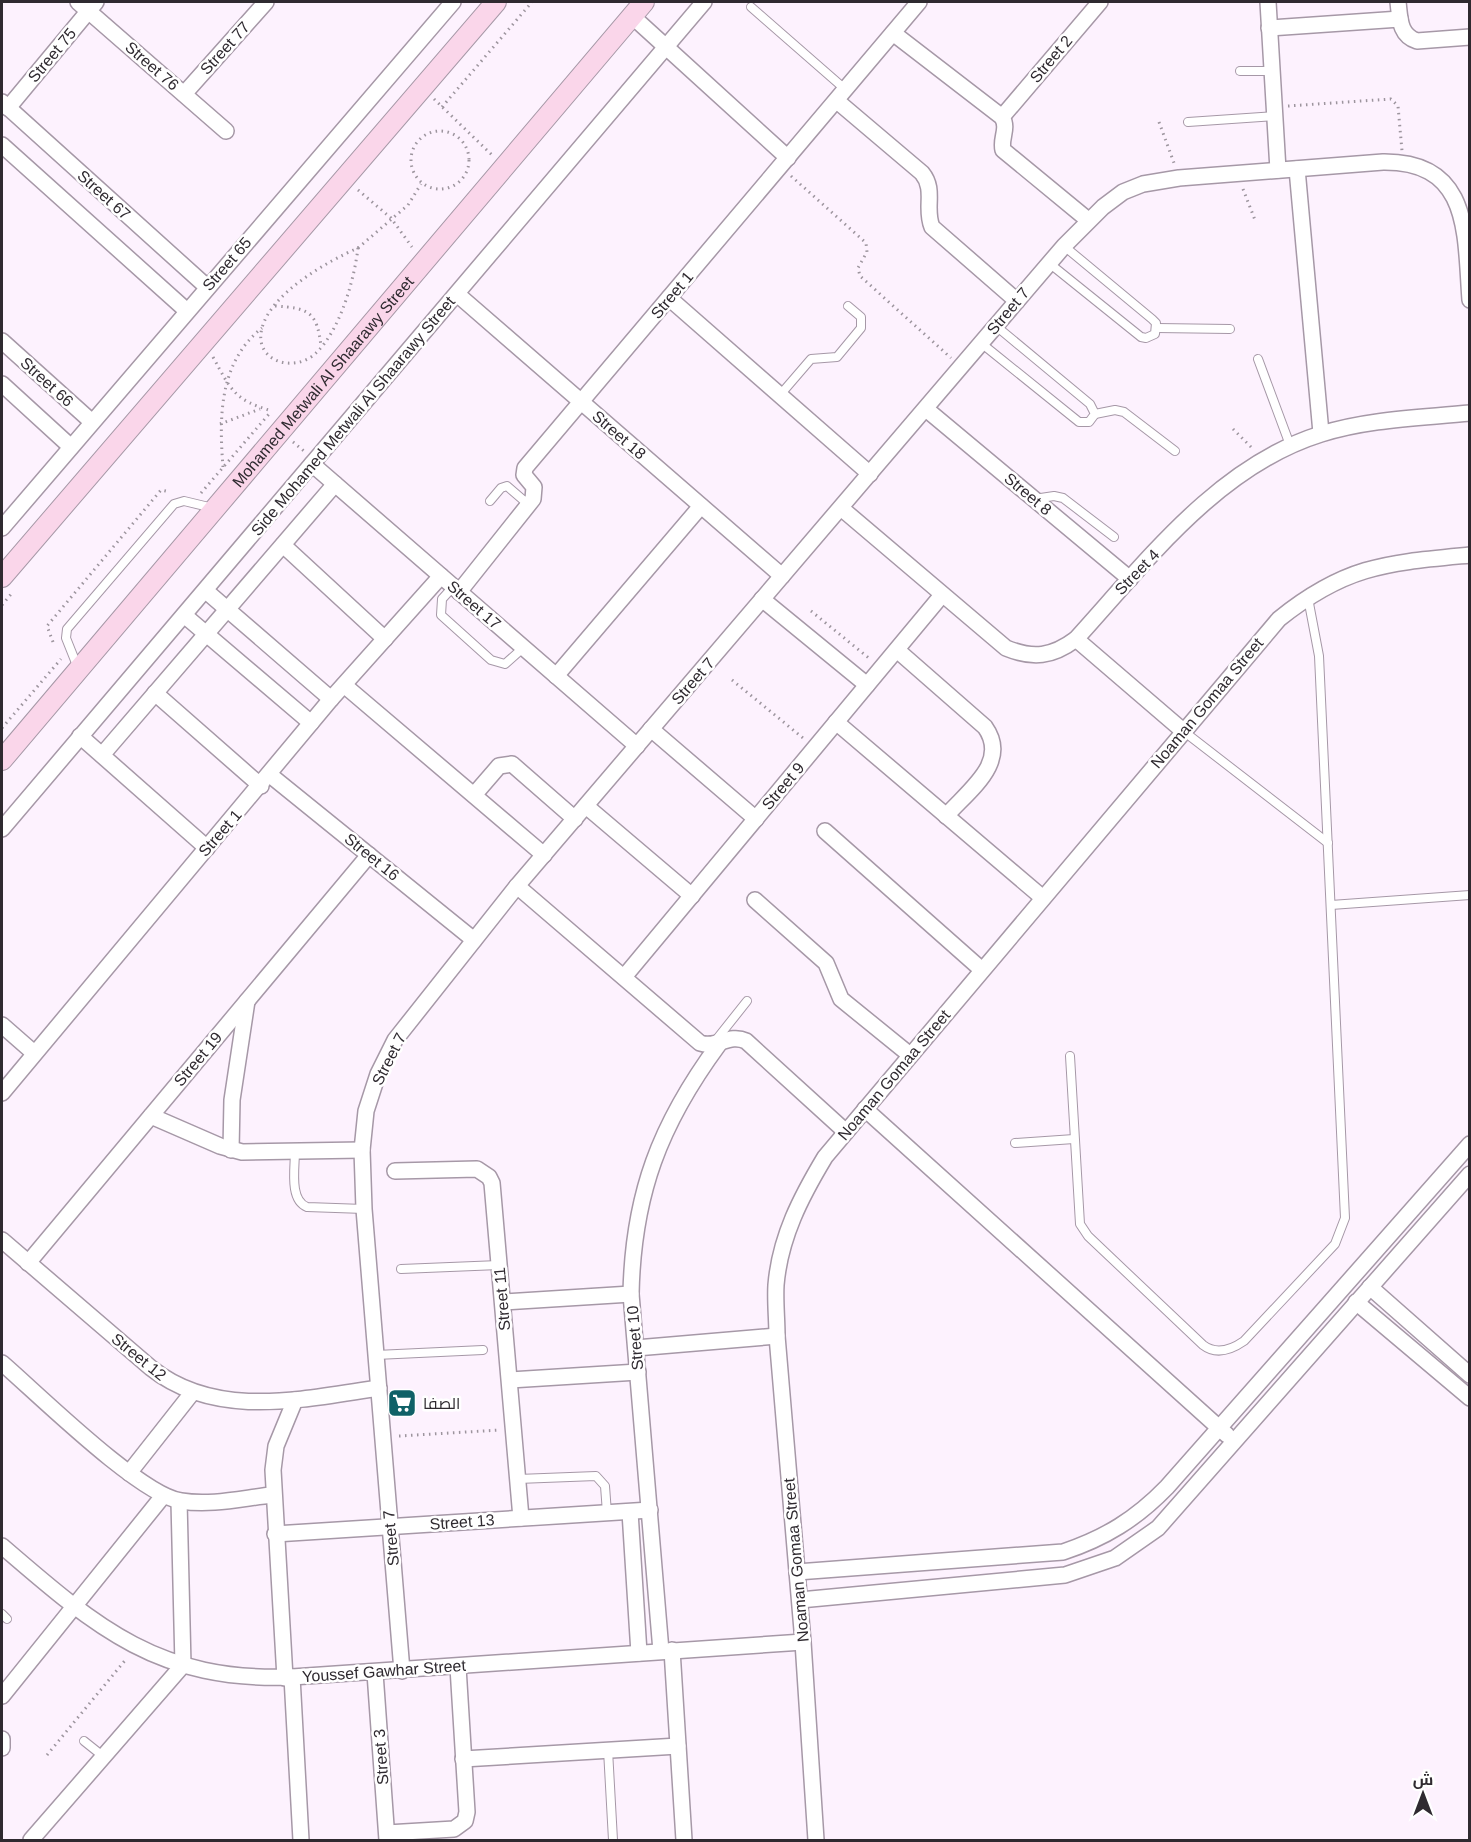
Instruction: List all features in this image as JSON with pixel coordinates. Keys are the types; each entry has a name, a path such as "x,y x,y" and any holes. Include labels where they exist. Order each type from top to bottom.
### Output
{"street":[{"name":"Street 77","path":"184,94 266,2"},
{"name":"Street 65","path":"2,528 453,2"},
{"path":"2,577 496,2"},
{"name":"Side Mohamed Metwali Al Shaarawy Street","path":"2,829 704,2"},
{"name":"Street 1","path":"529,505 535,491 524,475 525,468 919,2"},
{"name":"Street 2","path":"1002,117 1100,2"},
{"path":"1268,2 1278,170"},
{"path":"1398,2 1403,31 1417,41 1470,37"},
{"name":"Street 76","path":"88,5 226,131"},
{"name":"Street 75","path":"5,105 88,5"},
{"path":"638,9 665,47 784,163"},
{"name":"Mohamed Metwali Al Shaarawy Street","path":"2,760 280,431 499,160 638,9"},
{"path":"1269,28 1400,19"},
{"path":"893,33 1002,117 1006,126 1002,142 1004,150 1088,220"},
{"path":"841,95 922,173 930,186 928,211 932,228 1017,302"},
{"name":"Street 67","path":"5,105 207,287"},
{"name":"Street 67","path":"2,145 187,311"},
{"name":"Street 7","path":"402,1671 364,1209 362,1150 366,1111 378,1074 395,1040 543,855 1049,263 1088,220 1123,192 1143,184 1179,178 1403,162 1431,173 1453,194 1462,212 1470,300"},
{"path":"1297,169 1321,433"},
{"name":"Street 18","path":"457,294 782,576"},
{"path":"669,298 870,474"},
{"name":"Street 66","path":"2,341 92,422"},
{"name":"Street 66","path":"2,384 71,447"},
{"name":"Street 8","path":"926,408 1130,579"},
{"name":"Street 4","path":"841,508 1006,648 1024,655 1042,656 1061,650 1076,639 1130,579 1208,499 1263,458 1321,433 1376,422 1470,413"},
{"name":"Street 17","path":"313,462 335,484 637,746"},
{"path":"102,755 335,484"},
{"path":"456,589 529,505"},
{"path":"556,676 701,506"},
{"path":"283,545 385,639"},
{"name":"Noaman Gomaa Street","path":"816,1840 800,1600 777,1336 776,1285 784,1239 801,1196 825,1157 846,1131 1182,730 1279,619 1308,596 1340,579 1374,567 1470,555"},
{"name":"Street 1","path":"2,1093 266,780 311,723 441,576"},
{"path":"206,591 332,699"},
{"name":"Street 9","path":"624,977 942,595"},
{"path":"762,599 867,685"},
{"path":"184,615 311,723"},
{"path":"1076,639 1182,730"},
{"path":"897,650 985,727 991,736 994,747 988,769 946,816"},
{"path":"344,685 543,855"},
{"name":"Street 16","path":"155,693 266,780 369,855 474,940"},
{"path":"836,722 1042,898"},
{"path":"651,729 756,819"},
{"path":"80,736 207,848"},
{"path":"474,795 499,766 512,764 575,819"},
{"path":"586,806 692,896"},
{"path":"825,831 982,970"},
{"name":"Street 19","path":"28,1263 369,855"},
{"path":"517,886 700,1043 716,1045 732,1038 746,1041 846,1131"},
{"path":"755,900 826,963 841,999 910,1055"},
{"path":"231,1150 233,1089 247,1000"},
{"path":"2,1025 34,1053"},
{"name":"Street 10","path":"684,1840 678,1746 650,1510 631,1294 635,1227 652,1161 681,1100 716,1045"},
{"path":"865,1109 1233,1441"},
{"path":"151,1116 231,1150 362,1150"},
{"path":"797,1572 1063,1551 1093,1542 1121,1528 1146,1510 1470,1144"},
{"name":"Street 11","path":"395,1171 477,1169 489,1177 492,1183 521,1518"},
{"path":"800,1600 1036,1579 1091,1568 1138,1544 1158,1528 1470,1174"},
{"name":"Street 12","path":"2,1240 163,1378 192,1393 224,1401 295,1400 379,1388"},
{"path":"1369,1258 1384,1271"},
{"path":"1370,1287 1470,1375"},
{"path":"502,1302 631,1294"},
{"path":"1356,1302 1470,1398"},
{"path":"636,1348 777,1336"},
{"path":"510,1380 638,1372"},
{"path":"5,1373 129,1473 163,1496 196,1503 272,1495"},
{"path":"129,1473 192,1393"},
{"path":"295,1400 276,1446 272,1495 302,1840"},
{"path":"2,1696 163,1496"},
{"path":"31,1840 183,1665 179,1501"},
{"name":"Street 13","path":"275,1534 650,1510"},
{"path":"630,1512 639,1653"},
{"name":"Youssef Gawhar Street","path":"3,1551 108,1632 159,1658 218,1673 289,1677 375,1673 803,1642"},
{"path":"387,1837 454,1829 462,1824 467,1812 458,1667"},
{"name":"Street 3","path":"375,1673 387,1837"},
{"path":"2,1739 2,1748"},
{"path":"464,1759 678,1746"}],"lane":[{"path":"751,7 841,95"},
{"path":"1240,71 1272,71"},
{"path":"1188,122 1274,112"},
{"path":"1064,246 1152,319 1157,328"},
{"path":"1049,263 1141,337 1151,337 1157,328"},
{"path":"780,395 811,359 837,357 861,328 861,317 849,306"},
{"path":"996,326 1090,404 1095,414"},
{"path":"1157,328 1230,329"},
{"path":"981,343 1079,422 1089,422 1095,414 1115,410 1125,412 1175,451"},
{"path":"1258,358 1290,445"},
{"path":"490,501 501,488 507,486 529,505"},
{"path":"1034,499 1054,496 1063,498 1114,537"},
{"path":"78,669 66,638 68,629 174,504 184,501 215,508"},
{"path":"456,589 442,599 440,610 444,620 490,660 500,664 510,662 523,648"},
{"path":"1070,1056 1077,1208 1080,1224 1088,1236 1208,1349 1234,1348 1244,1341 1335,1244 1345,1218 1319,656 1308,596"},
{"path":"1182,730 1328,843"},
{"path":"1331,905 1470,895"},
{"path":"716,1045 747,1001"},
{"path":"1016,1143 1074,1139"},
{"path":"295,1151 296,1196 300,1204 307,1207 364,1209"},
{"path":"401,1269 500,1264"},
{"path":"376,1355 483,1350"},
{"path":"518,1479 596,1476 605,1486 607,1513"},
{"path":"84,1741 104,1757"},
{"path":"608,1750 613,1840"}],"path":[{"path":"442,107 532,2"},
{"path":"423,87 499,160"},
{"path":"1274,112 1391,99 1398,105 1403,162"},
{"path":"1159,122 1179,178"},
{"path":"424,133 454,133 464,143 470,157 467,173 461,183 447,190 422,183 410,167 409,154 415,142 424,133"},
{"path":"485,163 499,160"},
{"path":"784,163 866,243 867,252 858,268 860,276 961,367"},
{"path":"1237,173 1255,220"},
{"path":"223,468 220,424 226,382 238,352 247,340 262,328 282,297 335,258 358,248 408,205 422,183"},
{"path":"356,189 391,218 411,249 420,239"},
{"path":"262,328 263,343 269,357 284,365 300,363 315,354 346,299 355,273 358,248"},
{"path":"275,306 307,311 316,320 321,346"},
{"path":"318,358 333,340"},
{"path":"213,357 226,382 239,398 249,405 272,411"},
{"path":"198,496 279,402"},
{"path":"220,424 262,408"},
{"path":"1233,429 1263,458"},
{"path":"280,431 313,462"},
{"path":"56,648 47,626 161,490 180,494"},
{"path":"811,610 882,668"},
{"path":"2,728 61,659"},
{"path":"732,680 815,748"},
{"path":"383,1437 514,1429"},
{"path":"47,1755 136,1647"}],"place":[{"name":"الصفا","path":"402,1403"}]}
